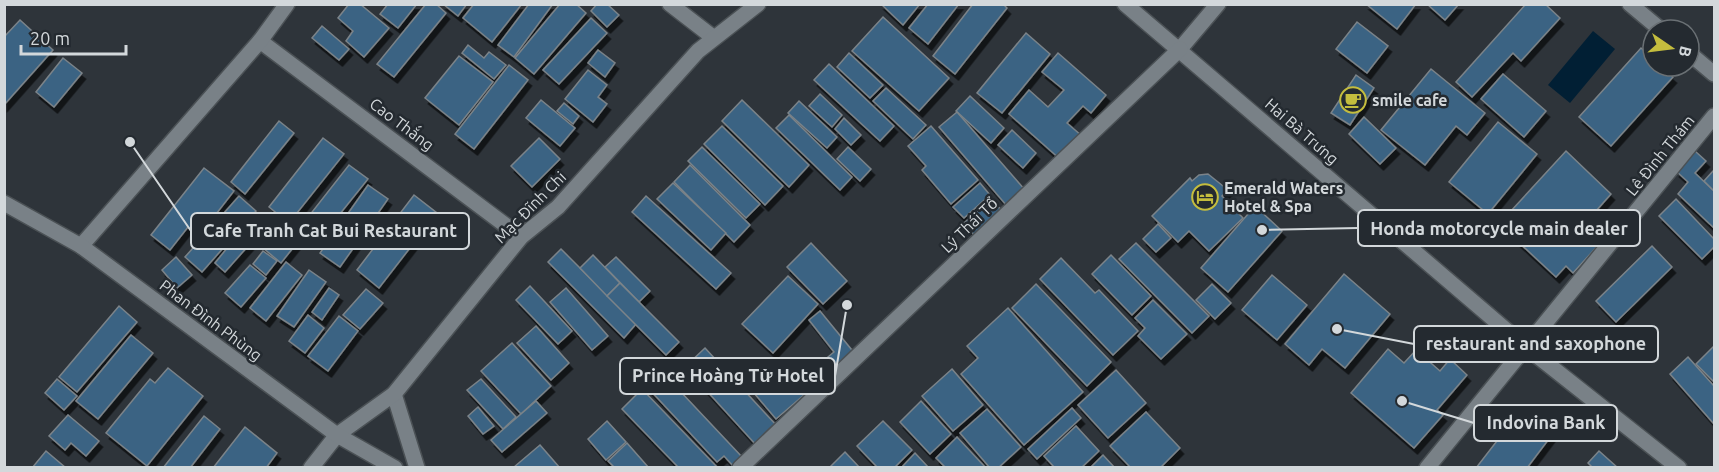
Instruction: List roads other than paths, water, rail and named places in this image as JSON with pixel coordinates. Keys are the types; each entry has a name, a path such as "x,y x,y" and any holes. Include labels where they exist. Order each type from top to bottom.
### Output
{"street":[{"path":"81,246 261,41 287,4"},
{"path":"670,4 714,38"},
{"name":"Mạc Đĩnh Chi","path":"311,468 337,435 394,394 521,237 558,207 698,51 758,4"},
{"name":"Hai Bà Trưng","path":"1125,4 1526,348 1679,468"},
{"name":"Lý Thái Tổ","path":"740,468 1180,49 1218,4"},
{"path":"1630,4 1647,18"},
{"name":"Cao Thắng","path":"261,41 521,237"},
{"path":"1701,63 1714,74"},
{"name":"Lê Đình Thám","path":"1427,468 1714,117"},
{"name":"Phan Đình Phùng","path":"4,203 81,246 337,435 394,468"},
{"path":"394,394 417,468"}],"water":[{"path":"1593,31 1615,49 1570,103 1548,85"}],"place":[{"name":"smile cafe","path":"1353,100"},
{"name":"Cafe Tranh Cat Bui Restaurant","path":"130,142"},
{"name":"Emerald Waters Hotel & Spa","path":"1205,197"},
{"name":"Honda motorcycle main dealer","path":"1262,230"},
{"name":"Prince Hoàng Tử Hotel","path":"847,305"},
{"name":"restaurant and saxophone","path":"1337,329"},
{"name":"Indovina Bank","path":"1402,401"}]}
